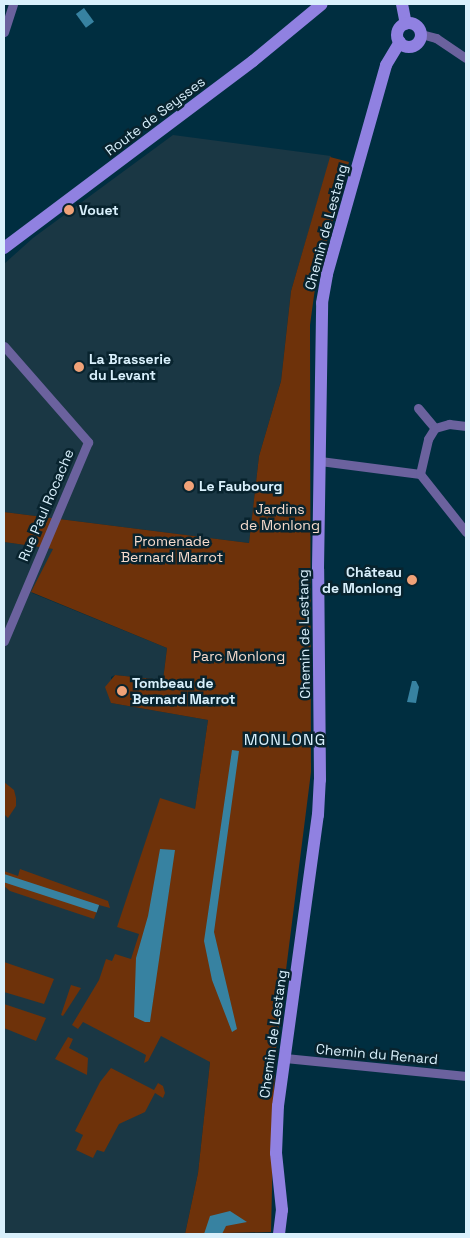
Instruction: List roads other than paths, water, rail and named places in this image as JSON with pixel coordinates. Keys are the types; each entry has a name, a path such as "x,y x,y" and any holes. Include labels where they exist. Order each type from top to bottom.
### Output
{"street":[{"path":"4,32 13,4"},
{"name":"Route de Seysses","path":"4,248 254,62 322,4"},
{"path":"402,4 406,24"},
{"path":"421,34 414,45 400,42 398,30 406,24 416,25 421,34 436,38 466,58"},
{"name":"Chemin de Lestang","path":"279,1234 282,1210 276,1131 318,815 320,461 324,289 386,65 400,42"},
{"name":"Rue Paul Rocache","path":"4,346 88,442 4,641"},
{"path":"418,408 435,428"},
{"path":"420,474 428,439 435,428 449,424 466,426"},
{"path":"320,461 420,474 466,532"},
{"name":"Chemin du Renard","path":"285,1058 466,1076"}],"water":[{"path":"84,8 94,22 86,28 76,14"},
{"path":"412,681 416,681 419,687 416,703 407,702"},
{"path":"232,750 239,751 214,932 237,1029 232,1032 212,980 204,941"},
{"path":"160,849 175,850 150,1022 145,1022 134,1017 136,958 148,916"},
{"path":"4,874 99,905 97,913 4,882"},
{"path":"230,1211 247,1222 226,1226 222,1234 204,1234 210,1216"}],"place":[{"name":"Vouet","path":"69,210"},
{"name":"La Brasserie du Levant","path":"79,367"},
{"name":"Le Faubourg","path":"189,486"},
{"name":"Château de Monlong","path":"412,580"},
{"name":"Tombeau de Bernard Marrot","path":"122,691"}],"district":[{"name":"MONLONG","path":"285,740"}],"park label":[{"name":"Jardins de Monlong","path":"280,518"},
{"name":"Promenade Bernard Marrot","path":"172,550"},
{"name":"Parc Monlong","path":"239,656"}]}
